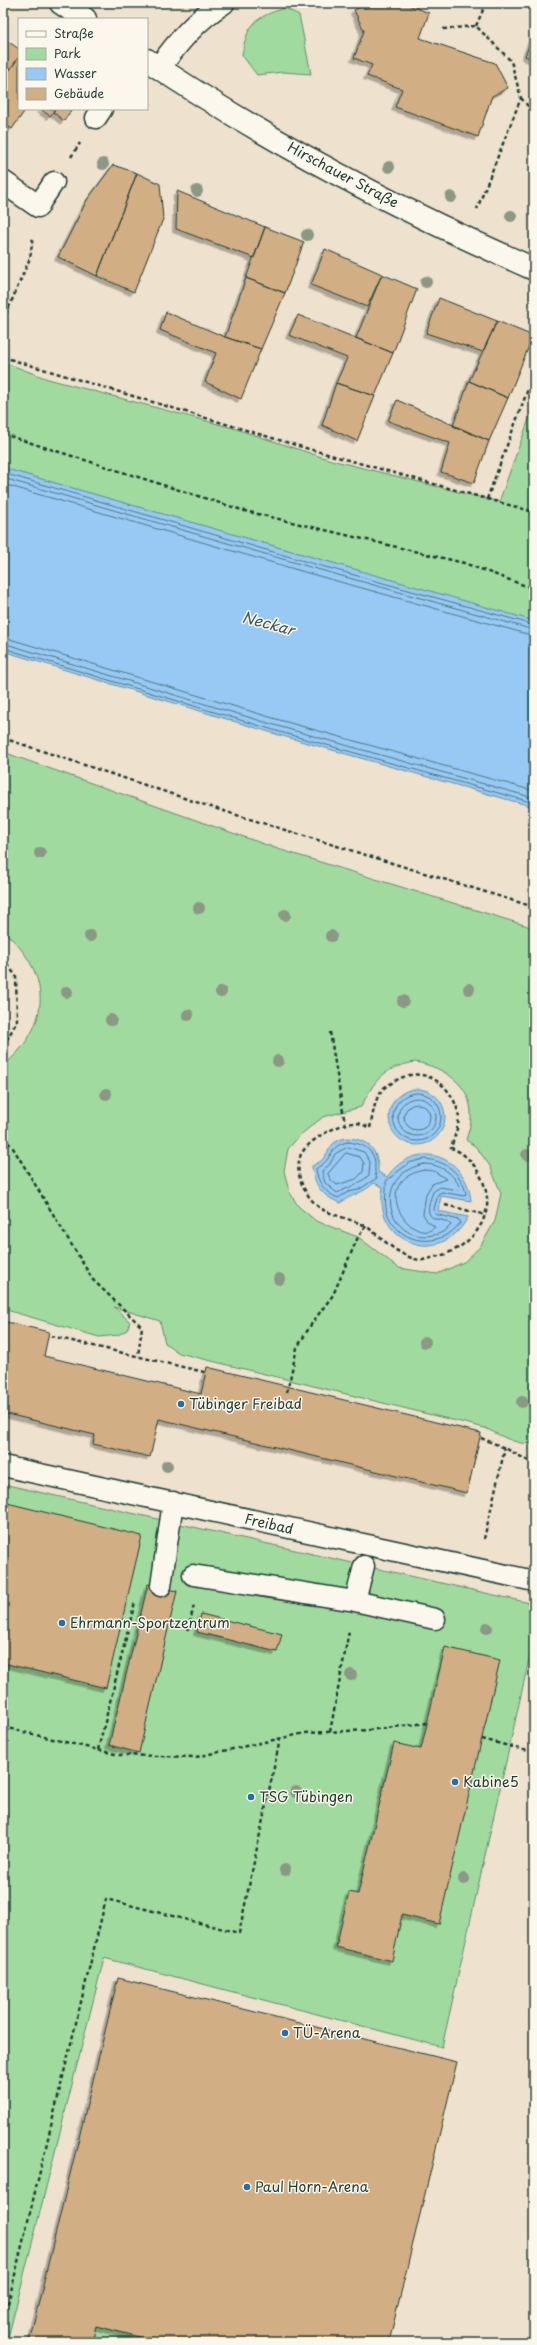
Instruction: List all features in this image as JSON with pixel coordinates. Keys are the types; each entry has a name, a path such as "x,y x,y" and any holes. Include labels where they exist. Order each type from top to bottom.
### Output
{"street":[{"path":"61,3 84,18"},
{"path":"153,64 207,13 223,3"},
{"name":"Hirschauer Straße","path":"153,64 274,139 464,239 534,269"},
{"path":"3,182 38,206"}],"lane":[{"path":"38,206 54,182"},
{"name":"Freibad","path":"3,1466 534,1582"},
{"path":"161,1586 173,1502"},
{"path":"355,1601 364,1566"},
{"path":"193,1575 355,1601 435,1619"}],"path":[{"path":"476,26 486,3"},
{"path":"443,29 476,26"},
{"path":"476,26 511,61 521,98 534,113"},
{"path":"464,239 521,98"},
{"path":"54,182 99,113"},
{"path":"3,321 30,258 38,206"},
{"path":"3,357 309,449 534,512"},
{"path":"487,499 534,373"},
{"path":"3,434 245,511 464,563 534,589"},
{"path":"3,738 214,808 534,907"},
{"path":"3,959 16,976 17,1021 3,1047"},
{"path":"330,1032 345,1124"},
{"path":"416,1073 444,1084 452,1096 459,1113 451,1148 459,1150 476,1169 486,1196 486,1214 478,1229 464,1244 446,1254 420,1261 399,1253 366,1226 321,1210 305,1194 299,1172 300,1156 310,1143 330,1130 345,1124 357,1123 370,1128 375,1105 383,1089 399,1079 416,1073"},
{"path":"3,1137 13,1148 92,1280 142,1327 138,1356"},
{"path":"444,1205 486,1214"},
{"path":"287,1392 297,1348 312,1323 333,1295 358,1237 366,1226"},
{"path":"51,1336 204,1372"},
{"path":"481,1438 505,1448 534,1464"},
{"path":"478,1570 505,1448"},
{"path":"98,1750 135,1600"},
{"path":"188,1630 196,1600"},
{"path":"330,1732 349,1632"},
{"path":"3,1727 119,1755 196,1757 305,1733 427,1723"},
{"path":"3,2324 106,1899 239,1933 280,1739"},
{"path":"482,1739 528,1750"}],"green space":[{"path":"285,8 299,15 311,74 283,72 257,75 242,55 247,36 254,23 266,15"},
{"path":"3,362 48,379 233,428 331,460 499,502 534,405 534,513 532,513 534,514 534,621 3,468"},
{"path":"3,752 278,849 534,928 534,1443 521,1443 503,1437 485,1428 179,1353 165,1343 160,1321 114,1307 130,1322 127,1330 118,1335 99,1337 3,1309 3,1066 19,1050 31,1033 38,1016 40,998 38,981 31,964 19,947 3,931","holes":["415,1062 426,1064 446,1073 462,1087 470,1106 471,1118 466,1140 476,1147 490,1166 501,1193 495,1221 480,1247 464,1262 437,1274 399,1268 358,1237 316,1221 298,1206 289,1191 284,1171 288,1149 300,1135 323,1117 361,1107 376,1082 388,1071"]},
{"name":"TSG Tübingen","path":"3,1484 534,1604 534,1637 442,2047 104,1958 7,2342 3,2342"},
{"path":"96,2326 159,2342 92,2342"}],"water":[{"name":"Neckar","path":"3,468 534,621 534,807 279,735 3,651"},
{"path":"411,1089 423,1089 433,1093 441,1101 445,1111 445,1123 441,1133 433,1141 423,1145 411,1145 401,1141 393,1133 389,1123 389,1111 393,1101 401,1093"},
{"path":"341,1139 355,1139 367,1144 377,1158 378,1172 387,1177 398,1165 411,1157 425,1155 438,1157 450,1163 460,1172 467,1185 471,1201 441,1196 438,1211 468,1217 456,1233 442,1242 426,1245 411,1242 398,1235 388,1223 382,1206 383,1187 374,1183 365,1190 340,1203 328,1197 317,1184 312,1166 322,1160 334,1143"}],"building":[{"path":"369,3 404,3 429,13 420,38 495,63 508,88 492,96 478,137 395,107 402,89 367,76 372,65 354,58 364,31 354,10"},
{"path":"534,33 534,60 525,56"},
{"path":"3,38 18,48 18,58 3,79"},
{"path":"18,58 18,110 25,110 12,129 3,123 3,79"},
{"path":"41,110 54,110 50,116"},
{"path":"54,110 71,110 64,121 53,112"},
{"path":"113,165 137,173 97,276 58,257 87,200"},
{"path":"137,173 160,184 163,219 134,292 97,276"},
{"path":"177,191 265,227 254,258 176,229"},
{"path":"265,227 304,242 285,293 246,278"},
{"path":"325,249 382,274 367,307 311,285"},
{"path":"382,274 417,289 393,353 356,338"},
{"path":"246,278 285,293 261,349 225,337"},
{"path":"439,298 497,321 483,352 426,333"},
{"path":"166,312 225,337 261,349 241,399 205,382 216,353 160,330"},
{"path":"298,315 393,353 375,396 336,383 347,358 289,335"},
{"path":"497,321 533,336 508,398 469,381"},
{"path":"469,381 508,398 489,441 453,426"},
{"path":"336,383 375,396 357,441 322,425"},
{"path":"397,400 489,441 474,483 441,472 450,443 388,421"},
{"name":"Tübinger Freibad","path":"3,1321 49,1332 44,1356 201,1394 207,1367 481,1433 467,1493 159,1419 150,1457 93,1444 95,1435 3,1413"},
{"name":"Ehrmann-Sportzentrum","path":"3,1502 142,1536 106,1688 3,1663"},
{"path":"148,1584 177,1591 139,1753 109,1745"},
{"path":"201,1614 282,1634 277,1652 197,1632"},
{"path":"445,1647 500,1660 439,1924 402,1915 392,1961 336,1947 349,1892 358,1894 394,1743 421,1749"},
{"name":"Paul Horn-Arena","path":"118,1978 457,2062 389,2342 159,2342 96,2326 92,2342 29,2342"}],"place":[{"name":"Tübinger Freibad","path":"181,1404"},
{"name":"Ehrmann-Sportzentrum","path":"62,1623"},
{"name":"Kabine5","path":"455,1782"},
{"name":"TSG Tübingen","path":"251,1797"},
{"name":"TÜ-Arena","path":"285,2033"},
{"name":"Paul Horn-Arena","path":"247,2187"}]}
